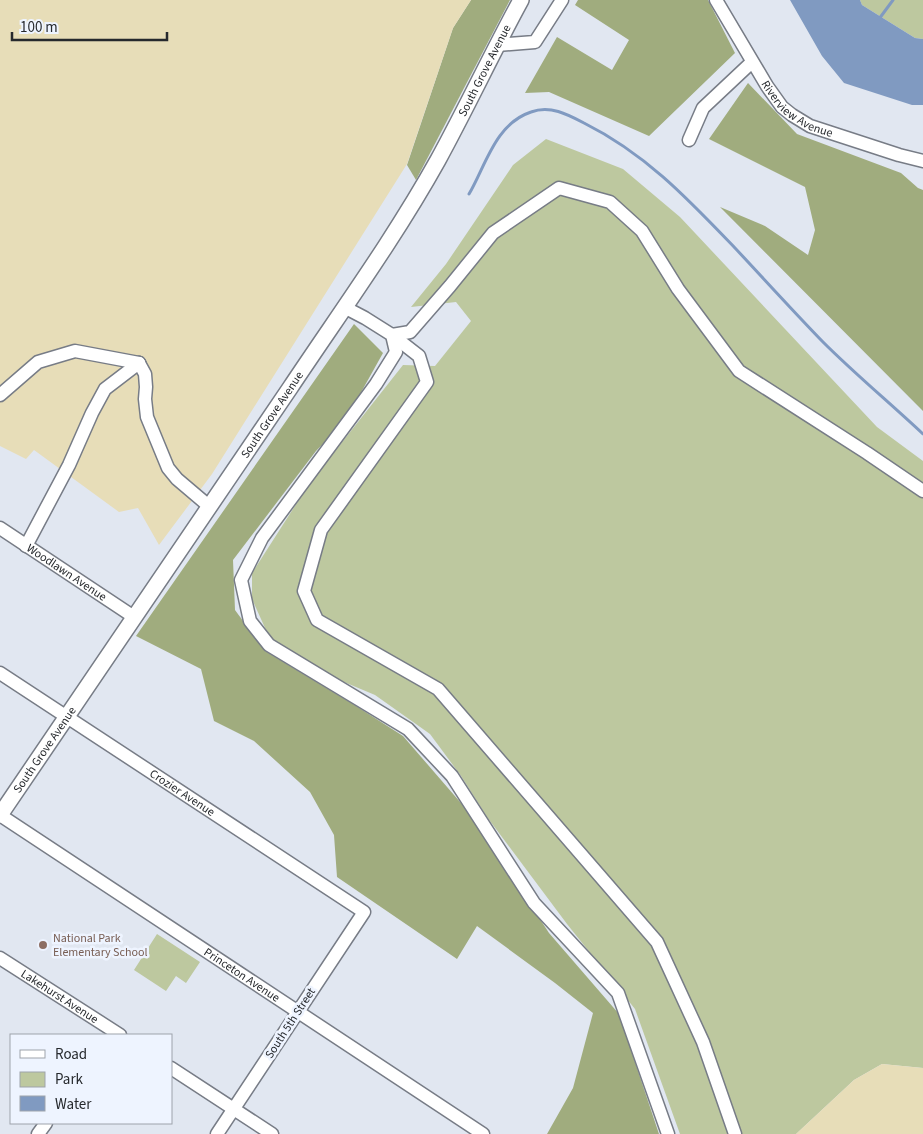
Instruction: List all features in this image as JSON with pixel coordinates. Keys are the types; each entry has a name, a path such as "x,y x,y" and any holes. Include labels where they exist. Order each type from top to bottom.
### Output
{"main road":[{"name":"South Grove Avenue","path":"0,815 386,246 438,160 521,0"}],"street":[{"path":"497,45 535,42 562,0"},
{"name":"Riverview Avenue","path":"716,0 752,62 782,106 792,115 810,126 923,161"},
{"path":"689,140 703,108 752,62"},
{"path":"392,335 410,332 494,232 559,188 610,202 642,231 678,289 739,372 923,491"},
{"path":"344,307 366,318 419,356 427,382 321,530 304,591 317,620 438,689 657,942 703,1042 736,1134"},
{"path":"392,335 396,352 376,384 262,538 241,580 250,621 269,645 408,729 452,776 534,903 618,993 668,1134"},
{"path":"0,395 38,362 74,351 139,363"},
{"path":"139,363 144,374 146,387 147,417 168,468 176,479 210,507"},
{"path":"26,546 69,465 105,389 139,363"},
{"name":"Woodlawn Avenue","path":"0,528 134,617"},
{"name":"Crozier Avenue","path":"0,673 364,912"},
{"name":"Princeton Avenue","path":"0,815 483,1134"},
{"name":"South 5th Street","path":"217,1134 364,912"},
{"name":"Lakehurst Avenue","path":"0,958 118,1034"},
{"path":"172,1069 272,1134"}],"green space":[{"path":"471,0 510,0 416,180 407,165 453,28"},
{"path":"578,0 708,0 735,53 649,136 549,92 525,93 557,37 612,70 629,40 575,5"},
{"path":"860,0 923,0 923,39 915,38 862,5"},
{"path":"748,83 797,134 901,173 923,190 923,411 720,207 765,226 808,255 815,230 805,187 709,139"},
{"path":"546,139 623,169 680,217 877,427 923,461 923,1068 882,1064 854,1080 796,1134 680,1134 635,1009 567,924 487,817 461,776 430,734 375,695 313,669 270,639 252,599 252,573 309,484 403,365 435,366 471,321 456,302 411,307 446,264 513,165"},
{"path":"354,324 383,353 345,421 316,451 233,560 235,610 265,651 403,736 473,817 549,933 619,1014 659,1134 547,1134 573,1088 593,1013 477,926 457,959 337,877 334,835 310,792 254,741 214,721 201,669 136,636"},
{"path":"157,934 200,962 186,983 176,976 166,991 134,970"}],"sand":[{"path":"0,0 471,0 453,28 407,164 212,474 159,545 138,508 119,512 34,450 26,459 0,446"},
{"path":"882,1064 923,1068 923,1134 796,1134 854,1080"}],"water":[{"path":"790,0 860,0 862,5 915,38 923,39 923,105 912,105 844,83 822,56"}],"waterway":[{"path":"879,19 893,0"},
{"path":"469,194 500,136 519,118 538,110 552,110 584,123 606,135 647,163 683,195 847,366 923,434"}],"place":[{"name":"National Park Elementary School","path":"43,945"}]}
